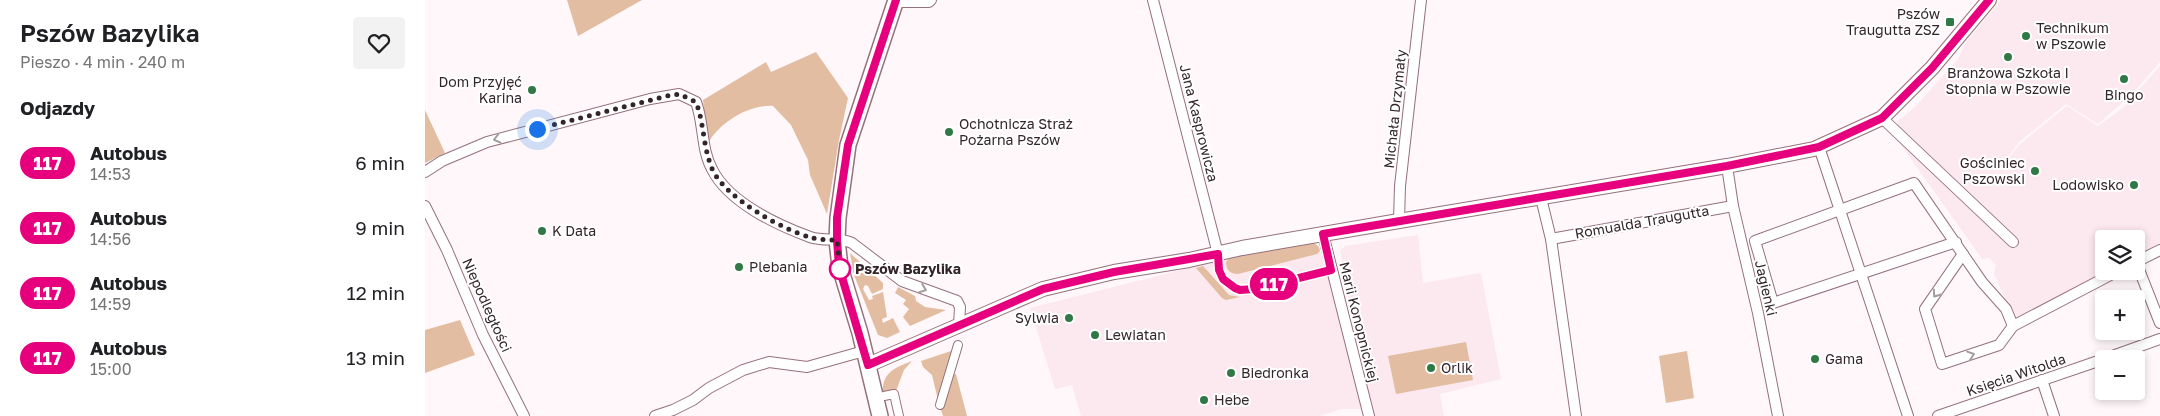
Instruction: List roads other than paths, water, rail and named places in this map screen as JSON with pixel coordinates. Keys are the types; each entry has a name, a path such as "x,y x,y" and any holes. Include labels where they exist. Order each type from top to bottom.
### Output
{"main road":[{"path":"880,416 866,358 839,267 837,218 848,145 896,1"}],"street":[{"path":"896,1 929,2 931,0"},
{"name":"Jana Kasprowicza","path":"1153,0 1218,254"},
{"name":"Michała Drzymały","path":"1399,221 1400,186 1421,0"},
{"path":"655,416 693,400 709,388 743,370 769,362 807,367 866,358 959,326 1043,289 1114,272 1323,234 1727,166 1819,147 1882,118 1932,68 1989,0"},
{"path":"425,172 442,161 487,142 650,99 679,94 696,102 701,116 711,168 722,184 735,196 756,212 812,238 845,240 852,243 902,281 957,301 960,307 959,326"},
{"path":"1882,118 2013,242"},
{"path":"1819,147 1908,416"},
{"name":"Jagienki","path":"1727,166 1733,206 1758,313 1778,416"},
{"path":"1956,242 1773,303 1755,241 1914,183 1956,242 1982,282 2006,309 2013,326"},
{"path":"1541,198 1551,239 1577,416"},
{"name":"Niepodległości","path":"425,206 447,250 483,335 524,416"},
{"name":"Romualda Traugutta","path":"1551,239 1733,206"},
{"name":"Marii Konopnickiej","path":"1323,234 1369,416"},
{"path":"2145,258 2160,250"},
{"path":"1963,254 1925,309 1942,364 1999,345 2013,326 2101,280"},
{"path":"2143,280 2160,323"},
{"name":"Księcia Witolda","path":"2129,350 2160,339"},
{"path":"940,405 958,345"},
{"name":"Księcia Witolda","path":"1938,416 2095,362"},
{"path":"2042,380 2054,416"},
{"path":"884,396 895,394 899,416"}],"place":[{"name":"Pszów Traugutta ZSZ","path":"1950,22"},
{"name":"Technikum w Pszowie","path":"2026,36"},
{"name":"Branżowa Szkoła I Stopnia w Pszowie","path":"2008,57"},
{"name":"Bingo","path":"2124,79"},
{"name":"Dom Przyjęć Karina","path":"532,90"},
{"name":"Ochotnicza Straż Pożarna Pszów","path":"949,132"},
{"name":"Gościniec Pszowski","path":"2035,171"},
{"name":"Lodowisko","path":"2134,185"},
{"name":"K Data","path":"542,231"},
{"name":"Plebania","path":"739,267"},
{"name":"Pszów Bazylika","path":"840,269"},
{"name":"Sylwia","path":"1069,318"},
{"name":"Lewiatan","path":"1095,335"},
{"name":"Gama","path":"1815,359"},
{"name":"Orlik","path":"1431,368"},
{"name":"Biedronka","path":"1231,373"},
{"name":"Hebe","path":"1204,400"}]}
